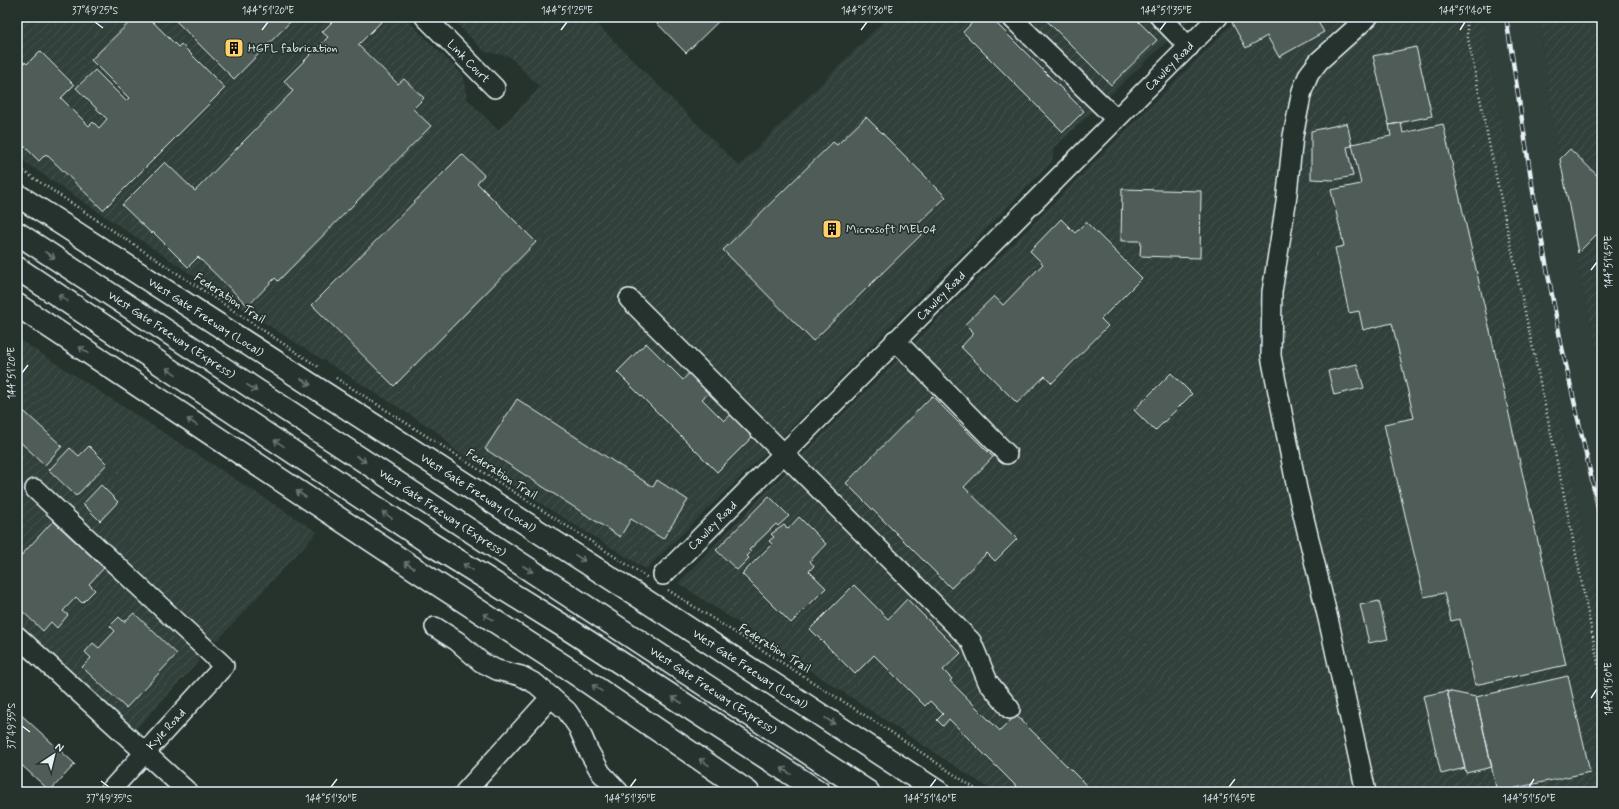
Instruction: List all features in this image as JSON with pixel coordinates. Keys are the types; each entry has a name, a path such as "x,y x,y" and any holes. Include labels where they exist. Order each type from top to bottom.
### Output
{"highway":[{"path":"17,183 130,267"},
{"name":"West Gate Freeway (Local)","path":"17,195 670,616 938,792"},
{"name":"West Gate Freeway (Express)","path":"17,233 868,792"},
{"path":"17,268 431,544 573,632 819,792"},
{"path":"17,305 572,672 745,789"}],"street":[{"name":"Link Court","path":"425,17 495,88"},
{"path":"1011,17 1116,119"},
{"path":"1160,17 1189,47"},
{"name":"Cawley Road","path":"661,582 783,454 895,340 1218,17"},
{"path":"1366,792 1330,627 1297,489 1271,356 1272,292 1286,203 1293,136 1302,91 1309,74 1319,61 1368,17"},
{"path":"629,299 971,641 988,682 1010,708"},
{"path":"895,340 1007,454"},
{"name":"Kyle Road","path":"35,489 224,666 109,792"},
{"path":"435,626 457,641 481,662 497,670 521,676 536,684 567,711 578,727 588,750 601,773 619,792"},
{"path":"17,636 188,792"},
{"path":"465,792 551,697"}],"path":[{"path":"1467,17 1467,33 1487,136 1559,471 1602,682"},
{"name":"Federation Trail","path":"17,166 324,371"},
{"name":"Federation Trail","path":"331,375 661,582 980,792"}],"shaded area":[{"path":"17,17 404,17 463,75 467,99 498,130 540,87 509,56 485,52 450,17 590,17 739,166 888,17 1193,17 1054,148 1052,162 781,438 646,569 456,451 439,433 252,315 17,157"},
{"path":"1239,17 1481,17 1602,626 1602,792 994,792 678,583 802,455"},
{"path":"1481,17 1539,17 1555,139 1580,277 1602,375 1602,626"},
{"path":"1539,17 1602,17 1602,375 1580,277 1555,139"},
{"path":"17,338 317,532 218,640 207,639 196,650 199,661 135,730 17,621"}],"building":[{"path":"135,17 148,17 178,47 181,44 225,88 103,210 46,154 39,161 17,139 17,69 25,62 27,64 40,51 74,85 61,98 89,126 93,122 99,128 107,119 76,88 95,70 126,101 129,98 91,60"},
{"name":"HGFL fabrication","path":"172,17 295,17 234,79"},
{"path":"330,17 378,17 382,21 358,45 398,84 404,79 424,98 413,109 431,126 278,281 275,278 248,306 198,257 188,267 153,232 152,234 122,205 165,162 195,191 293,91 284,81 328,37 322,32 333,21"},
{"path":"651,17 723,17 686,53"},
{"path":"978,17 990,17 1084,111 1063,132 963,32"},
{"path":"1043,17 1134,17 1157,40 1111,85"},
{"path":"1239,17 1315,17 1324,32 1279,57 1267,36 1246,48 1232,23"},
{"path":"1416,47 1432,116 1389,125 1373,56"},
{"name":"Microsoft MEL04","path":"866,117 946,197 916,226 923,233 813,341 723,250 833,142 837,145"},
{"path":"1347,123 1352,146 1347,147 1353,176 1334,180 1311,179 1311,131"},
{"path":"1401,123 1403,133 1443,124 1566,665 1475,685 1460,619 1451,621 1444,593 1424,597 1384,424 1414,418 1392,323 1363,330 1359,311 1349,313 1335,248 1344,246 1331,190 1361,184 1352,144 1391,136 1389,125"},
{"path":"1570,149 1602,180 1602,229 1578,253 1560,159"},
{"path":"462,154 484,175 477,183 536,242 394,386 312,305"},
{"path":"1122,189 1201,191 1200,258 1140,256 1141,241 1121,241"},
{"path":"1061,219 1075,233 1086,222 1142,278 1101,319 1108,326 1052,383 1045,376 1017,403 961,347 974,333 965,324 994,296 1003,305 1043,264 1030,251"},
{"path":"646,343 683,380 689,373 709,393 702,399 724,421 734,412 755,434 717,472 617,372"},
{"path":"1357,364 1364,388 1334,395 1328,371"},
{"path":"1171,373 1192,394 1155,431 1134,410"},
{"path":"932,396 993,457 964,487 1017,539 995,561 987,553 951,588 846,483"},
{"path":"517,399 653,487 657,480 688,500 663,539 631,519 620,537 485,449"},
{"path":"17,405 62,446 45,465 17,439"},
{"path":"89,446 107,464 76,496 49,470 70,448 79,456"},
{"path":"101,485 118,502 100,521 83,504"},
{"path":"769,496 789,516 778,526 776,524 749,550 751,552 747,556 749,558 737,570 716,550"},
{"path":"799,517 826,544 810,561 814,566 809,571 826,588 791,623 742,574 772,544 769,541 774,537 771,534 784,525 788,529"},
{"path":"53,521 104,568 89,584 95,590 82,603 76,597 63,611 68,615 57,628 51,622 43,631 17,606 17,560"},
{"path":"854,585 888,619 907,599 961,653 943,670 952,679 950,681 1000,731 1016,715 1093,792 1022,792 949,719 943,726 937,720 943,714 930,701 925,706 874,655 855,674 810,629"},
{"path":"1379,601 1388,639 1369,643 1360,605"},
{"path":"134,613 177,654 126,708 82,667 91,658 85,652 93,643 99,648 115,631 110,626 119,617 124,622"},
{"path":"1568,676 1590,772 1497,792 1476,697"},
{"path":"1447,691 1476,697 1492,767 1466,773"},
{"path":"1447,691 1465,768 1441,774 1423,696"},
{"path":"17,711 75,764 50,791 17,761"}],"railway":[{"path":"1506,17 1536,210 1561,343 1602,525"}],"place":[{"name":"HGFL fabrication","path":"234,48"},
{"name":"Microsoft MEL04","path":"832,229"}]}
